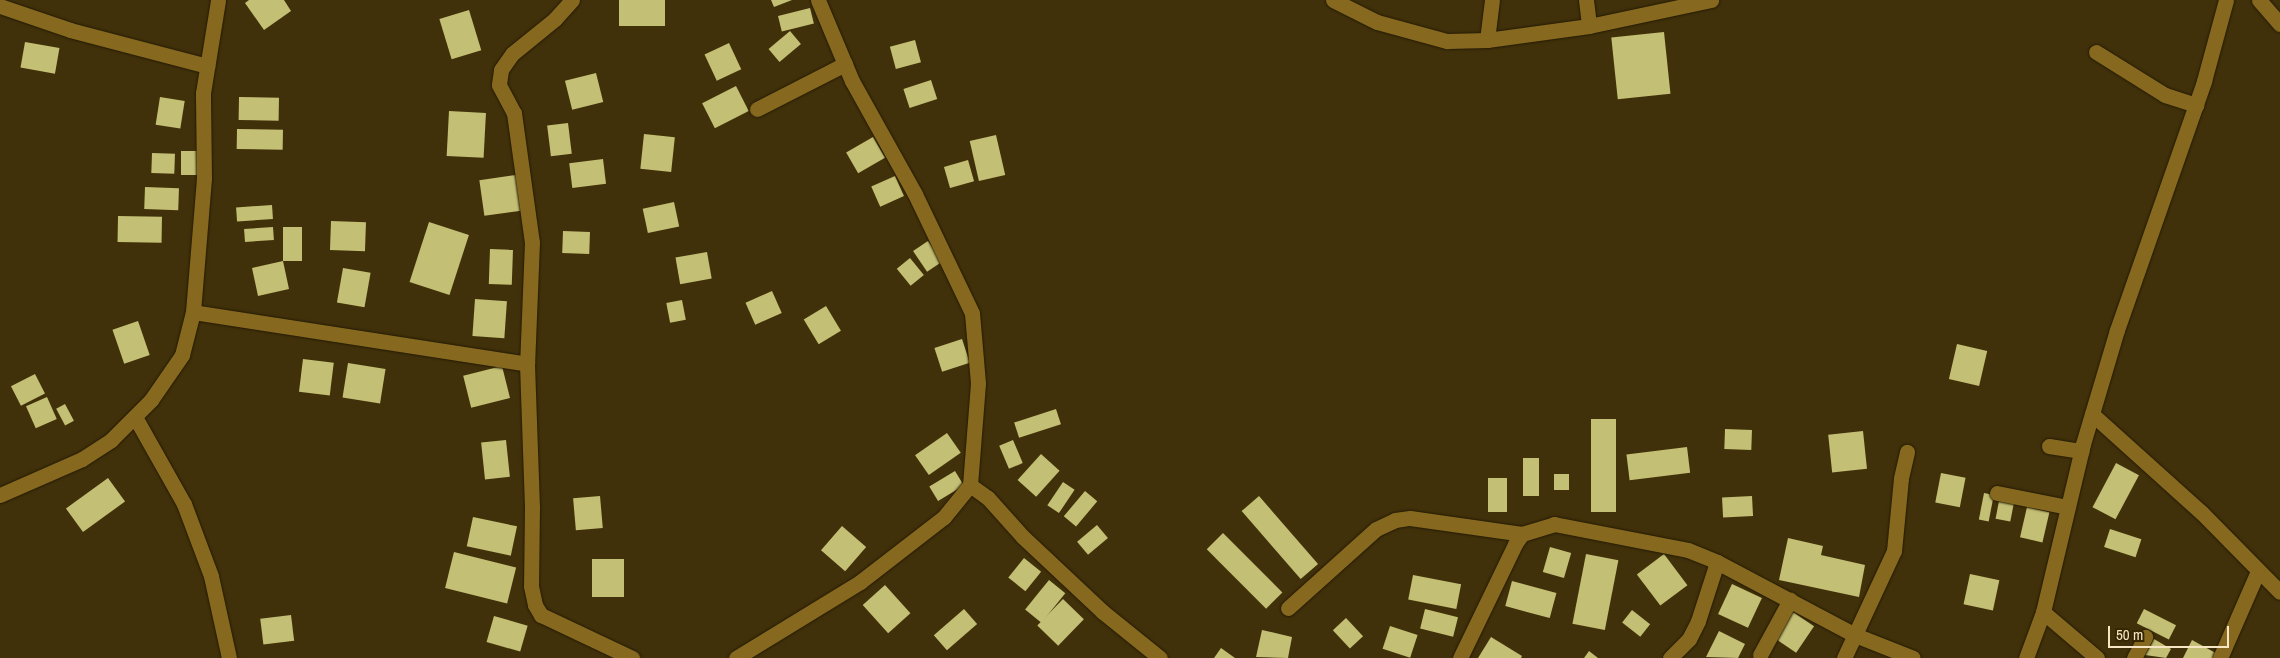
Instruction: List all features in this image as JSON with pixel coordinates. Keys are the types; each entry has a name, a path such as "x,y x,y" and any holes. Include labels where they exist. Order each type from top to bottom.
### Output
{"street":[{"path":"0,495 82,459 111,440 135,417 165,382 182,355 193,312 204,179 203,93 218,0"},
{"path":"572,0 555,19 512,54 501,70 499,85 514,113 532,242 527,364 532,507 531,586 535,605 541,615 552,622 632,658"},
{"path":"736,658 860,582 944,516 970,485 978,383 972,313 915,194 872,121 818,0"},
{"path":"1333,0 1377,22 1447,41 1488,40 1589,26 1711,0"},
{"path":"1488,40 1492,0"},
{"path":"1586,0 1589,26"},
{"path":"2026,658 2043,612 2082,452 2117,330 2196,105 2226,0"},
{"path":"2259,0 2280,24"},
{"path":"0,6 70,30 207,66"},
{"path":"2096,52 2165,95 2196,105"},
{"path":"757,108 845,64"},
{"path":"193,312 527,364"},
{"path":"2092,414 2201,512 2280,592"},
{"path":"135,417 184,504 211,576 229,658"},
{"path":"2049,446 2082,452"},
{"path":"1844,658 1894,551 1900,478 1907,452"},
{"path":"970,485 988,498 1023,536 1103,612 1160,658"},
{"path":"1998,493 2068,506"},
{"path":"1288,608 1376,529 1395,520 1410,518 1522,534 1554,524 1688,550 1717,562 1855,635 1913,658"},
{"path":"1460,658 1522,534"},
{"path":"1670,658 1689,639 1698,621 1717,562"},
{"path":"2220,658 2258,571"},
{"path":"1760,655 1790,600"},
{"path":"2043,612 2097,658"},
{"path":"2134,658 2145,637"}],"building":[{"path":"249,0 284,0 291,11 264,30 245,3"},
{"path":"619,0 665,0 665,26 619,26"},
{"path":"771,0 792,0 774,7"},
{"path":"810,8 814,24 782,32 778,16"},
{"path":"469,10 481,50 452,59 439,19"},
{"path":"790,31 801,44 779,62 769,49"},
{"path":"1664,32 1670,94 1618,99 1611,38"},
{"path":"915,40 921,62 896,69 890,47"},
{"path":"25,42 59,48 55,74 20,68"},
{"path":"729,43 741,69 717,81 705,54"},
{"path":"596,73 603,102 572,110 565,81"},
{"path":"931,80 937,99 910,108 903,89"},
{"path":"736,86 749,111 715,128 702,103"},
{"path":"160,97 185,101 180,129 156,125"},
{"path":"239,97 279,98 279,121 239,120"},
{"path":"449,111 486,113 484,158 447,156"},
{"path":"568,123 572,154 551,156 547,126"},
{"path":"237,129 283,130 283,150 237,149"},
{"path":"644,134 675,137 671,172 640,169"},
{"path":"996,135 1005,175 979,181 970,141"},
{"path":"873,137 885,158 858,173 846,152"},
{"path":"181,151 202,151 202,175 181,175"},
{"path":"152,153 175,154 174,174 151,173"},
{"path":"603,159 606,184 572,188 569,163"},
{"path":"968,160 974,181 950,188 944,167"},
{"path":"516,175 521,211 484,216 479,180"},
{"path":"895,176 904,196 880,207 871,187"},
{"path":"145,187 179,188 178,210 144,209"},
{"path":"674,202 679,226 648,233 643,209"},
{"path":"272,205 273,219 237,221 236,208"},
{"path":"118,216 162,217 162,243 118,242"},
{"path":"331,221 366,222 365,251 330,250"},
{"path":"429,222 469,235 449,295 410,282"},
{"path":"273,227 274,240 245,242 244,229"},
{"path":"283,227 302,227 302,261 283,261"},
{"path":"563,231 590,232 589,254 562,253"},
{"path":"928,241 942,262 927,272 913,251"},
{"path":"490,249 513,250 512,285 489,284"},
{"path":"707,252 712,279 680,284 675,258"},
{"path":"910,258 924,275 911,286 897,269"},
{"path":"283,261 289,289 258,296 252,268"},
{"path":"343,268 371,273 364,307 337,302"},
{"path":"772,291 782,313 755,325 746,303"},
{"path":"475,299 507,301 504,338 472,336"},
{"path":"682,300 686,320 670,323 666,303"},
{"path":"826,306 841,331 819,344 804,319"},
{"path":"138,321 150,355 124,364 112,330"},
{"path":"962,339 970,363 942,372 934,348"},
{"path":"1957,344 1987,351 1979,386 1949,379"},
{"path":"303,359 334,363 330,396 299,392"},
{"path":"348,363 386,369 380,404 343,398"},
{"path":"502,366 510,398 471,408 463,376"},
{"path":"35,374 45,394 21,406 11,386"},
{"path":"47,397 57,419 36,428 26,406"},
{"path":"65,404 74,421 65,425 56,409"},
{"path":"1056,409 1061,424 1019,438 1014,423"},
{"path":"1591,419 1616,419 1616,512 1591,512"},
{"path":"1725,429 1752,430 1751,450 1724,449"},
{"path":"1863,431 1867,469 1832,472 1828,435"},
{"path":"947,433 961,453 929,475 915,455"},
{"path":"506,440 510,477 485,479 481,443"},
{"path":"1013,440 1023,463 1009,469 999,446"},
{"path":"1687,447 1690,473 1630,480 1626,454"},
{"path":"1041,454 1060,471 1036,497 1018,480"},
{"path":"1523,458 1539,458 1539,496 1523,496"},
{"path":"2116,463 2139,475 2115,519 2093,507"},
{"path":"955,471 964,486 938,501 929,486"},
{"path":"1941,473 1966,478 1960,507 1935,502"},
{"path":"1554,474 1569,474 1569,490 1554,490"},
{"path":"108,478 125,501 83,532 66,509"},
{"path":"1488,478 1507,478 1507,512 1488,512"},
{"path":"1063,482 1075,490 1059,513 1047,505"},
{"path":"1085,491 1097,501 1076,527 1064,516"},
{"path":"1984,493 1994,495 1989,521 1979,520"},
{"path":"600,496 603,528 576,530 573,498"},
{"path":"1259,496 1318,564 1301,579 1242,511"},
{"path":"1752,496 1753,516 1723,518 1722,498"},
{"path":"1999,501 2014,504 2010,522 1996,519"},
{"path":"2027,507 2049,512 2042,542 2020,537"},
{"path":"473,517 517,526 511,556 467,546"},
{"path":"1097,525 1108,538 1088,555 1077,542"},
{"path":"842,526 866,547 845,571 821,550"},
{"path":"2110,529 2141,539 2136,557 2104,547"},
{"path":"1223,533 1282,592 1266,609 1207,549"},
{"path":"1788,538 1823,546 1821,555 1865,565 1859,597 1779,580"},
{"path":"1550,547 1571,553 1564,578 1543,572"},
{"path":"454,552 516,567 507,603 445,588"},
{"path":"1586,554 1618,560 1605,630 1572,624"},
{"path":"1664,554 1687,585 1660,606 1637,574"},
{"path":"1024,558 1041,572 1025,591 1008,577"},
{"path":"592,559 624,559 624,597 592,597"},
{"path":"1970,574 1999,580 1993,611 1964,604"},
{"path":"1413,575 1461,584 1456,609 1408,600"},
{"path":"1049,580 1065,593 1041,623 1025,610"},
{"path":"1512,581 1556,593 1550,618 1505,606"},
{"path":"1732,584 1762,598 1748,628 1718,614"},
{"path":"885,585 910,613 888,633 863,605"},
{"path":"1063,599 1084,619 1058,646 1037,626"},
{"path":"964,609 977,624 947,650 934,635"},
{"path":"1425,609 1458,617 1453,637 1420,628"},
{"path":"2144,609 2176,625 2169,640 2137,623"},
{"path":"1632,610 1650,624 1640,637 1622,623"},
{"path":"1790,610 1814,626 1796,653 1772,637"},
{"path":"291,615 294,641 263,645 260,619"},
{"path":"494,616 528,626 520,652 487,642"},
{"path":"1346,618 1363,636 1350,649 1333,630"},
{"path":"1390,626 1418,635 1410,658 1383,649"},
{"path":"1262,630 1292,637 1288,658 1256,657"},
{"path":"1719,631 1745,644 1738,658 1706,657"},
{"path":"1491,637 1522,656 1521,658 1478,658"},
{"path":"2154,639 2171,649 2166,658 2145,655"},
{"path":"2192,640 2221,656 2220,658 2183,658"},
{"path":"1221,648 1235,658 1214,658"},
{"path":"1589,651 1598,658 1584,658"}]}
